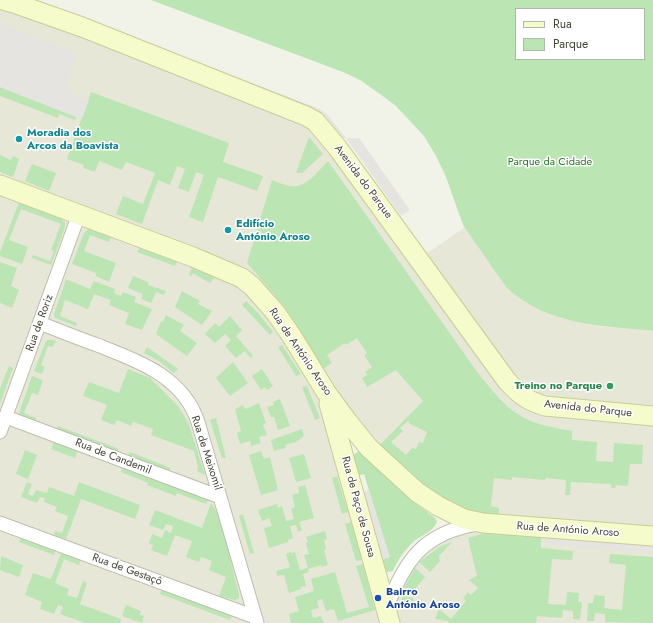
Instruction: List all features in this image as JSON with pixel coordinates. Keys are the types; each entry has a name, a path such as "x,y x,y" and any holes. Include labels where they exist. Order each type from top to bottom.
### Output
{"street":[{"name":"Avenida do Parque","path":"9,1 82,27 288,108 315,121 341,153 503,375 518,393 533,402 544,406 653,416"},
{"name":"Rua de António Aroso","path":"0,185 193,257 242,278 252,286 286,327 326,392 369,448 417,492 438,506 464,518 483,523 653,536"},
{"name":"Rua de Roriz","path":"0,432 79,214"},
{"name":"Rua de Meixomil","path":"40,323 138,361 156,370 175,386 187,401 196,418 256,620"},
{"name":"Rua de Paço de Sousa","path":"326,392 388,616"},
{"name":"Rua de Candemil","path":"6,417 220,498"},
{"name":"Rua de Gestaçô","path":"0,523 256,620"},
{"name":"Rua de António Aroso","path":"388,616 396,583 411,560 429,541 460,527 483,523"}],"shaded area":[{"path":"0,0 295,110 418,258 465,227 506,287 561,318 597,326 653,331 653,623 0,623","holes":["327,393 460,527 411,559 382,596"]},
{"path":"57,8 320,109 327,114 346,138 339,138 55,13"},
{"path":"0,23 77,54 66,87 69,93 89,100 82,119 0,87"},
{"path":"346,138 359,138 410,210 401,216"},
{"path":"369,490 390,557 382,560 362,493"},
{"path":"545,531 653,540 653,552 545,544"}],"green space":[{"name":"Parque da Cidade","path":"151,0 653,0 653,331 594,325 556,316 522,300 506,287 463,225 446,177 424,136 396,106 360,80 343,72"},
{"path":"0,87 76,117 75,120 59,114 58,118 0,96"},
{"path":"91,92 229,143 223,162 263,176 257,191 218,177 203,222 189,217 204,175 196,172 189,192 178,188 185,169 177,166 170,185 158,180 142,224 116,214 123,196 143,204 155,173 126,162 122,170 99,161 95,172 83,168 84,165 67,159"},
{"path":"309,137 323,154 302,173 296,173"},
{"path":"0,155 11,160 13,156 19,159 13,177 0,172"},
{"path":"328,161 480,376 507,406 514,412 529,420 546,426 572,431 572,440 597,442 596,461 613,462 614,443 643,445 642,464 630,464 628,486 616,485 615,488 611,488 611,484 571,482 570,495 565,495 566,480 512,477 512,480 494,478 491,506 499,508 499,515 477,514 450,504 424,487 380,445 423,401 396,370 367,387 362,378 367,375 365,372 372,367 364,355 367,353 357,338 346,345 345,343 327,355 332,363 323,369 285,307 247,263 272,180 290,186 301,185 311,178","holes":["408,421 410,424 427,432 423,443 419,442 416,449 412,448 406,455 391,442 403,431 400,428"]},
{"path":"32,164 56,173 49,191 25,181"},
{"path":"19,202 61,218 65,223 65,227 51,265 32,258 33,255 50,261 54,251 51,250 61,224 21,209 9,240 28,247 22,264 0,256 0,252"},
{"path":"88,229 111,236 109,242 90,235 84,251 116,263 109,282 96,276 96,273 72,264 84,233"},
{"path":"140,247 177,261 175,266 137,252"},
{"path":"0,262 17,268 11,286 19,290 12,308 0,303"},
{"path":"192,267 215,277 210,283 193,273 191,276 189,275"},
{"path":"133,276 148,282 148,285 166,291 164,295 156,292 151,303 141,299 143,294 128,288"},
{"path":"66,279 90,289 94,281 115,289 114,293 121,296 123,292 136,297 134,302 152,309 142,330 125,324 129,313 109,305 111,300 94,294 88,309 65,300 60,316 77,323 76,326 55,318 54,314"},
{"path":"182,291 200,301 198,304 212,311 202,325 175,307"},
{"path":"246,301 259,314 273,332 270,335 242,305"},
{"path":"166,315 184,325 180,331 197,343 187,356 156,334 161,321 163,322"},
{"path":"230,316 242,330 236,336 253,356 251,358 245,351 236,358 225,346 231,340 225,334 215,343 205,334 215,323 219,327"},
{"path":"47,340 56,341 53,347 48,346 41,365 45,367 42,374 34,371"},
{"path":"282,345 301,374 296,376 278,347"},
{"path":"147,347 178,369 174,373 159,361 144,353"},
{"path":"233,362 248,383 230,396 216,378"},
{"path":"9,366 13,368 0,404 0,389"},
{"path":"128,369 150,378 178,406 188,422 205,475 197,471 198,467 194,451 151,435 153,429 133,422 131,426 117,420 114,425 101,420 107,405 83,396 89,382 119,393"},
{"path":"262,369 273,386 267,390 265,387 261,390 252,376"},
{"path":"32,376 43,380 38,395 32,393 24,413 36,418 35,422 21,416 19,413"},
{"path":"307,386 320,418 315,420 302,387"},
{"path":"280,399 290,426 278,430 274,417 271,417 267,407 274,405 273,402"},
{"path":"259,403 266,423 263,425 267,435 259,437 261,443 251,446 250,441 240,444 237,433 241,431 235,409 243,405 245,409"},
{"path":"216,418 226,458 222,458 210,420"},
{"path":"58,426 119,449 117,452 57,430"},
{"path":"302,429 304,436 296,442 285,445 286,448 274,451 271,440"},
{"path":"54,441 78,450 75,458 51,449"},
{"path":"25,450 37,455 28,479 16,474"},
{"path":"261,451 264,459 270,457 278,490 261,495 249,455"},
{"path":"359,451 411,500 435,518 437,522 433,528 410,545 393,571 387,572 382,560 389,557 364,474 357,476 353,455"},
{"path":"130,452 171,468 169,471 128,456"},
{"path":"304,454 311,478 296,482 289,458"},
{"path":"123,467 208,500 206,504 177,493 176,496 147,485 148,483 121,472"},
{"path":"337,476 348,512 342,514 332,478"},
{"path":"27,482 32,484 28,494 33,496 36,490 47,493 49,487 74,496 79,482 140,505 135,519 81,499 66,539 54,535 55,531 62,533 68,516 55,511 57,507 44,502 45,498 40,497 37,503 21,497"},
{"path":"305,485 314,518 299,522 302,530 298,532 296,525 290,526 293,538 288,540 288,542 269,548 264,528 272,526 269,518 262,521 258,510 277,504 278,508 282,506 286,521 294,519 291,509 295,507 292,495 299,493 298,487"},
{"path":"211,503 221,522 228,546 239,593 239,598 235,600 219,596 226,577 209,570 212,561 201,557 199,562 186,557 192,541 175,535 167,556 151,550 153,545 149,543 152,534 162,538 165,530 171,533 173,526 166,524 163,530 149,525 155,510 202,528"},
{"path":"243,514 254,553 250,554 239,516"},
{"path":"351,522 362,560 356,561 345,524"},
{"path":"325,531 327,539 324,540 326,549 324,550 328,565 321,567 321,565 308,569 309,572 303,574 306,586 289,593 284,575 277,576 276,571 290,567 286,554 290,552 295,552 300,570 308,568 304,555 309,554 306,537"},
{"path":"482,534 541,536 541,548 573,551 572,560 552,559 548,604 566,605 567,592 579,593 578,602 582,602 580,620 573,619 573,611 563,610 562,618 537,616 536,623 449,623 448,621 435,619 439,609 451,619 466,601 463,598 468,592 471,595 478,588 469,580 477,576 468,538"},
{"path":"22,536 56,549 54,555 19,542"},
{"path":"452,542 439,556 440,561 430,572 419,562 439,547"},
{"path":"62,551 81,558 79,565 64,559 55,583 69,589 67,595 77,598 83,581 87,583 80,604 121,619 120,623 85,623 60,614 63,607 58,605 54,614 40,609 42,602 25,595 33,573 51,579"},
{"path":"610,554 653,557 653,623 605,622 605,614 595,613 594,621 587,621 588,603 593,603 594,595 605,596 604,608 622,610 626,565 609,563"},
{"path":"1,556 23,565 19,577 0,570"},
{"path":"363,564 375,610 338,621 334,609 326,611 322,599 317,601 319,608 311,610 313,618 321,616 324,623 291,623 289,614 299,611 295,597 314,591 311,579 335,572 347,613 369,607 356,566"},
{"path":"415,568 425,577 409,596 414,600 413,608 400,606 405,586"},
{"path":"162,588 232,615 230,620 160,594"},
{"path":"126,605 141,611 140,615 144,616 142,623 122,616"}],"place":[{"name":"Moradia dos Arcos da Boavista","path":"19,139"},
{"name":"Edifício António Aroso","path":"228,230"},
{"name":"Treino no Parque","path":"610,386"},
{"name":"Bairro António Aroso","path":"378,598"}]}
